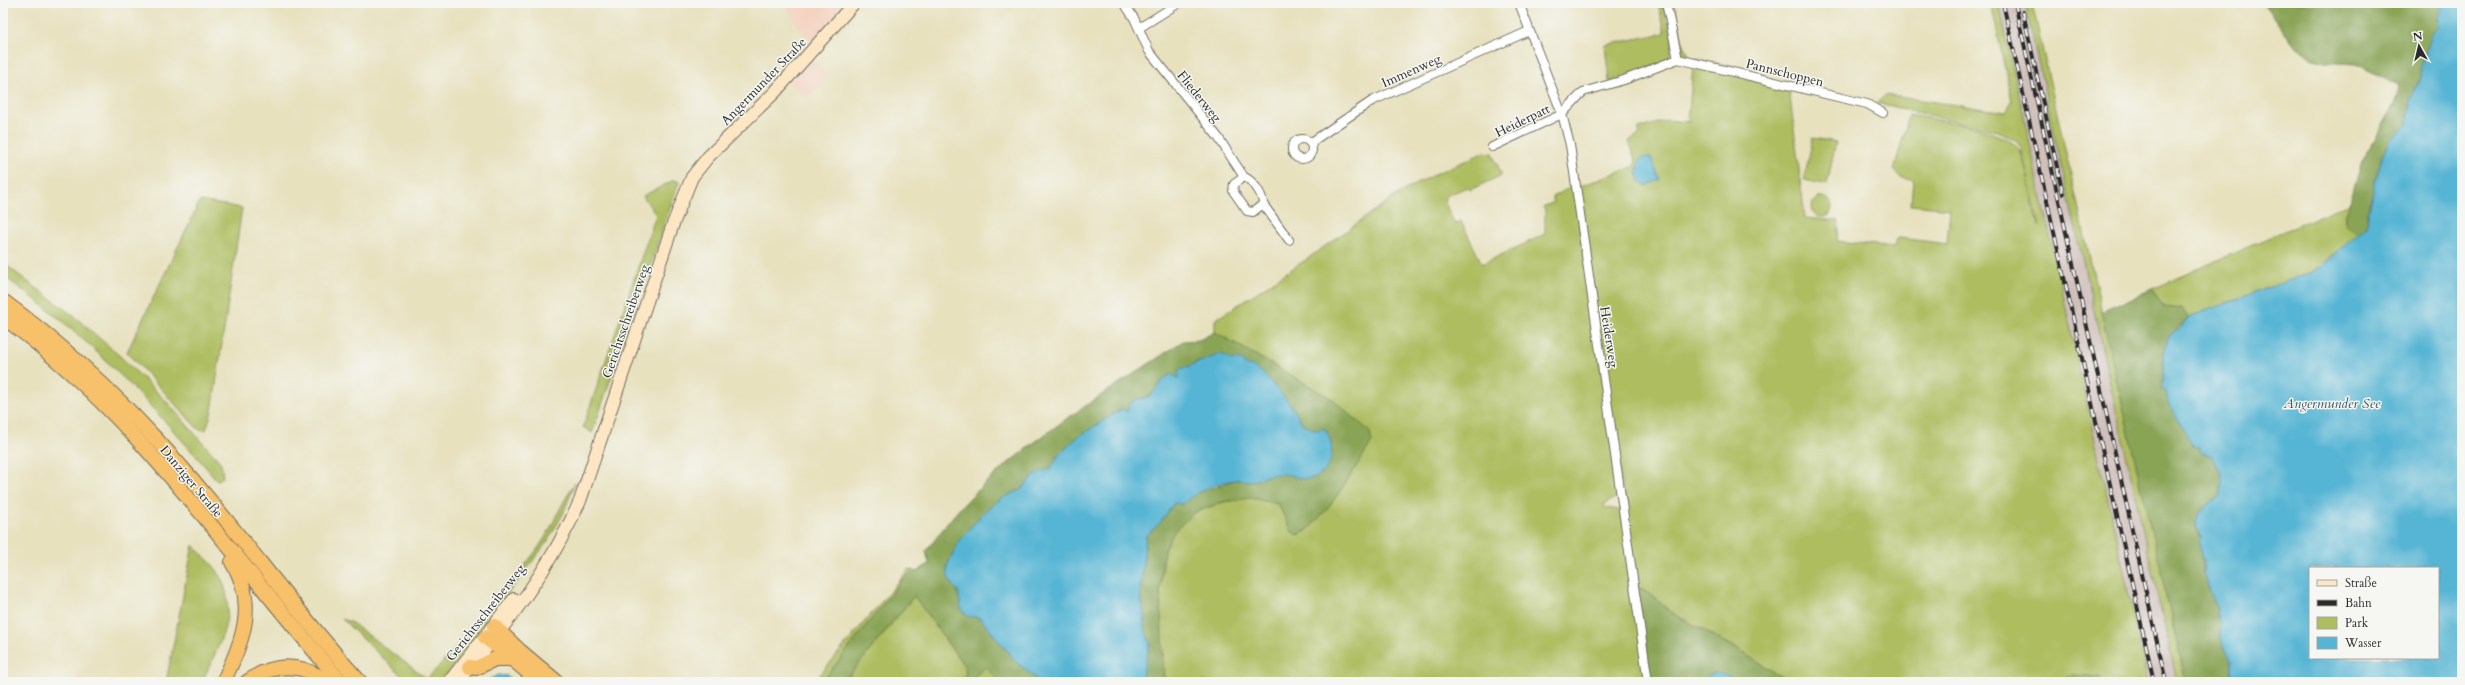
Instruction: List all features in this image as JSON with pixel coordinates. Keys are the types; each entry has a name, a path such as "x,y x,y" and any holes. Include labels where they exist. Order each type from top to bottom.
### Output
{"highway":[{"name":"Danziger Straße","path":"3,301 50,336 82,365 157,440 298,612 360,682"},
{"name":"Danziger Straße","path":"3,317 77,378 119,418 160,463 340,682"},
{"path":"223,682 237,649 246,615 243,582 224,550 224,541"},
{"path":"492,635 510,659 540,682"},
{"path":"492,635 557,682"},
{"path":"470,667 476,668 489,661 510,659"},
{"path":"247,682 265,671 284,667 312,672 328,682"}],"main road":[{"name":"Angermunder Straße","path":"692,177 720,145 775,92 854,3"},
{"name":"Gerichtsschreiberweg","path":"449,682 492,635 541,574 561,540 580,500 587,474 672,224 692,177"},
{"name":"Gerichtsschreiberweg","path":"458,682 492,635"}],"street":[{"name":"Fliederweg","path":"1124,3 1139,28 1149,51 1218,137 1244,177 1250,179 1263,198 1263,204 1290,240"},
{"path":"1139,28 1179,3"},
{"name":"Heiderweg","path":"1519,3 1562,114 1572,162 1648,682"},
{"path":"1562,114 1583,92 1624,80 1678,59 1666,3"},
{"name":"Immenweg","path":"1310,143 1372,101 1529,31"},
{"name":"Pannschoppen","path":"1678,59 1867,104 1883,113"},
{"name":"Heiderpatt","path":"1492,147 1562,114"},
{"path":"1244,177 1234,184 1233,191 1247,211 1253,212 1263,204"}],"shaded area":[{"path":"782,3 847,3 811,43"},
{"path":"1999,3 2025,3 2177,682 2148,682"},
{"path":"811,58 828,75 806,98 789,82"}],"green space":[{"path":"1658,3 1663,3 1671,34 1672,49 1669,56 1665,62 1609,82 1605,45 1665,33"},
{"path":"1668,3 1675,3 1683,45 1691,58 1734,66 1767,77 1683,57 1680,52"},
{"path":"1991,3 1999,3 2148,682 2102,682 2100,677 2066,677 2063,682 1789,682 1737,649 1670,612 1662,603 1636,585 1578,187 1633,167 1636,162 1629,141 1640,134 1638,129 1667,120 1688,122 1693,66 1789,88 1805,218 1839,221 1837,241 1894,247 1896,239 1900,238 1947,244 1950,209 1911,205 1913,179 1901,178 1894,171 1909,115 1971,127 2004,138 2015,145 2021,153 2027,172 2021,147 2015,140 1997,131 1877,103 1885,95 2006,112 2012,102","holes":["1650,157 1660,180 1645,186 1638,176 1637,168","2030,189 2039,227 2034,209"]},
{"path":"2025,3 2032,3 2186,682 2177,682"},
{"path":"2263,3 2444,3 2437,19 2438,27 2423,58 2419,82 2410,100 2407,125 2385,151 2375,179 2373,197 2370,200 2367,216 2368,222 2359,235 2346,226 2346,215 2362,161 2396,101 2400,86 2356,64 2323,62 2310,58 2294,45"},
{"path":"1813,138 1836,142 1827,185 1804,180"},
{"path":"1485,152 1492,153 1502,175 1470,190 1467,187 1446,196 1444,201 1455,224 1461,221 1482,264 1545,234 1545,211 1543,207 1554,202 1552,197 1573,186 1620,490 1616,497 1604,505 1606,508 1619,510 1624,516 1646,682 1164,682 1160,591 1164,550 1174,532 1193,513 1223,502 1251,498 1278,504 1292,532 1306,532 1336,497 1354,470 1370,432 1334,400 1215,332 1215,320 1307,259 1401,192 1435,174"},
{"path":"674,180 679,182 592,433 583,427 656,215 643,196"},
{"path":"1822,197 1829,200 1832,207 1829,214 1822,217 1815,214 1812,207 1815,200"},
{"path":"200,201 242,208 212,411 206,430 198,429 127,352"},
{"path":"2351,202 2346,215 2346,225 2359,235 2312,272 2188,317 2182,309 2164,307 2152,289"},
{"path":"3,263 75,317 121,357 165,400 221,463 223,477 218,480 216,479 142,397 89,345 62,321 3,276"},
{"path":"2152,289 2164,307 2182,309 2188,317 2166,344 2163,354 2164,373 2160,386 2165,389 2169,405 2194,446 2199,447 2199,452 2212,456 2222,474 2221,495 2218,499 2206,505 2198,515 2196,526 2201,538 2203,573 2217,609 2221,625 2221,639 2231,661 2231,682 2186,682 2101,312"},
{"path":"1215,332 1334,400 1370,432 1372,442 1328,508 1307,530 1298,535 1292,532 1278,504 1251,498 1223,502 1193,513 1174,532 1164,550 1160,591 1164,682 1143,682 1142,676 1150,644 1144,626 1144,614 1140,593 1146,536 1161,522 1174,503 1183,504 1192,495 1235,480 1256,480 1260,477 1280,473 1311,479 1316,430 1303,425 1290,404 1263,373 1245,365 1237,358 1232,360 1221,354 1205,362 1196,362 1179,378 1163,380 1153,394 1146,398 1137,399 1128,412 1122,409 1079,436 1060,453 1051,468 1034,475 1021,490 1002,498 983,513 959,541 947,566 948,578 958,591 961,609 967,616 980,618 1016,662 1040,682 993,682 995,677 986,667 968,682 958,682 966,675 965,667 914,596 844,682 822,682 902,580 913,570 916,572 929,564 926,551 957,511 987,482 1040,438 1183,341 1199,340"},
{"path":"575,483 563,514 547,542 441,682 408,682 342,619 352,623 427,679 483,617 536,551 547,535"},
{"path":"193,545 216,568 225,586 227,614 225,628 202,682 166,682"},
{"path":"909,569 913,570 902,580 822,682 814,682"},
{"path":"1636,585 1662,603 1670,612 1737,649 1789,682 1744,682 1708,676 1704,682 1649,682"},
{"path":"914,596 965,667 966,675 958,682 844,682"},
{"path":"986,666 995,677 993,682 968,682"},
{"path":"282,671 321,682 254,682"},
{"path":"2072,675 2100,677 2102,682 2063,682 2066,677"}],"water":[{"name":"Angermunder See","path":"2444,3 2462,3 2462,682 2231,682 2231,661 2221,639 2221,625 2216,614 2217,609 2203,573 2204,563 2199,543 2201,537 2196,523 2198,515 2208,503 2218,499 2221,495 2222,474 2212,456 2199,452 2199,447 2194,447 2169,405 2165,390 2161,390 2164,378 2164,349 2170,335 2180,329 2188,317 2312,272 2322,266 2366,226 2375,180 2385,151 2390,141 2407,125 2410,100 2419,82 2423,58 2431,34 2438,27 2437,19"},
{"path":"1645,157 1651,158 1660,180 1645,186 1638,177 1638,170 1639,162"},
{"path":"1221,354 1232,360 1242,360 1245,365 1251,365 1263,373 1290,404 1303,425 1316,430 1324,428 1328,434 1332,449 1329,463 1320,474 1313,478 1305,479 1280,474 1271,475 1254,481 1228,481 1214,485 1194,495 1183,504 1174,503 1161,522 1146,536 1140,593 1144,614 1144,626 1150,644 1142,676 1143,682 1040,682 1016,662 980,618 967,616 961,609 958,591 948,578 947,566 959,541 983,513 1002,498 1021,490 1034,475 1051,468 1060,453 1079,436 1122,409 1128,412 1128,405 1137,399 1150,397 1163,380 1171,374 1179,378 1178,370"},
{"path":"1717,673 1744,682 1704,682 1708,676"},
{"path":"498,675 507,676 515,682 484,682"}],"railway":[{"path":"2003,3 2154,682"},
{"path":"2015,3 2166,682"},
{"path":"2023,12 2063,194"}]}
